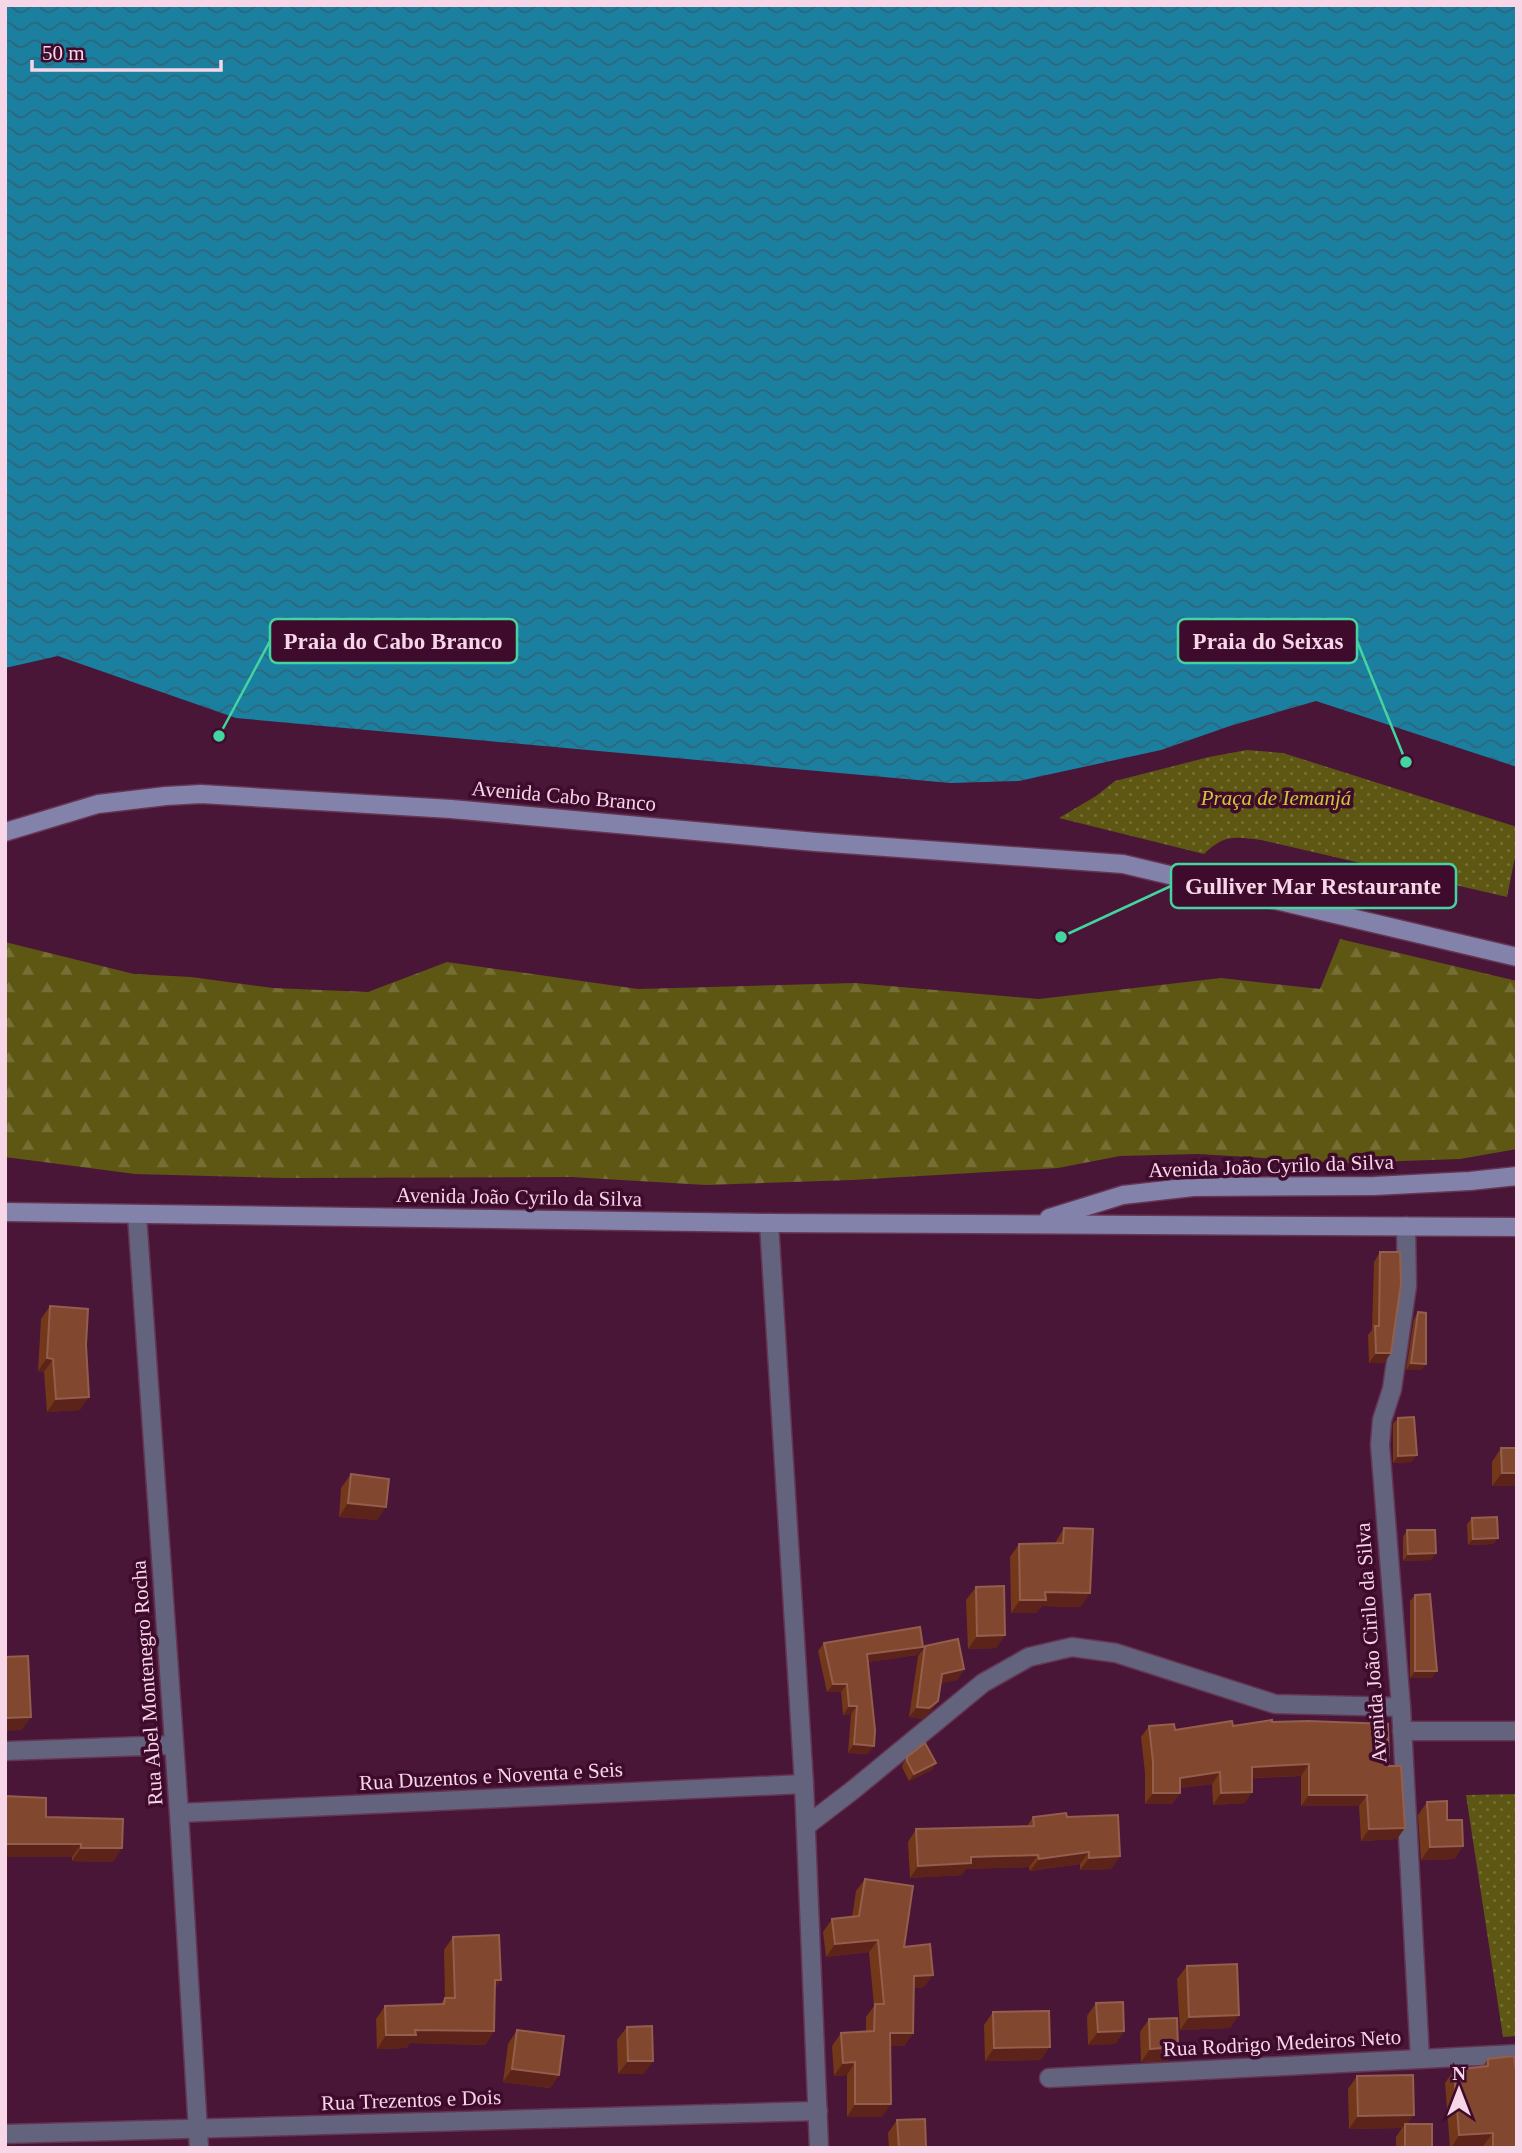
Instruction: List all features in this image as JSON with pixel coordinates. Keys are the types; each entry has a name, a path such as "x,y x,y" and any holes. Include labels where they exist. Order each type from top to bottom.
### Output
{"street":[{"name":"Avenida Cabo Branco","path":"5,832 98,804 201,794 438,808 816,842 1123,864 1517,957"},
{"name":"Avenida João Cyrilo da Silva","path":"1031,1223 1105,1200 1142,1192 1193,1187 1412,1184 1517,1176"},
{"name":"Avenida João Cyrilo da Silva","path":"5,1212 769,1223 1517,1227"},
{"name":"Rua Abel Montenegro Rocha","path":"137,1215 179,1813 199,2148"},
{"path":"769,1223 804,1784 819,2148"},
{"name":"Avenida João Cirilo da Silva","path":"1406,1226 1408,1286 1392,1389 1382,1420 1380,1445 1401,1706 1420,2059"},
{"path":"806,1826 983,1683 1029,1657 1072,1647 1116,1653 1275,1704 1401,1706"},
{"path":"1402,1731 1517,1731"},
{"path":"5,1751 173,1745"},
{"name":"Rua Duzentos e Noventa e Seis","path":"179,1813 804,1784"},
{"name":"Rua Rodrigo Medeiros Neto","path":"1049,2078 1517,2054"},
{"name":"Rua Trezentos e Dois","path":"5,2134 818,2111"}],"green space":[{"name":"Praça de Iemanjá","path":"1247,750 1283,753 1517,827 1517,847 1507,897 1261,840 1230,838 1204,854 1059,818 1115,781"},
{"path":"1340,939 1517,981 1517,1149 1460,1159 1343,1163 1198,1154 1120,1156 1058,1168 706,1185 571,1177 286,1178 135,1174 5,1157 5,942 134,974 191,977 273,988 368,992 447,962 638,989 855,983 1039,999 1221,978 1320,989"},
{"path":"1517,1794 1517,2036 1503,2037 1466,1795"}],"water":[{"path":"5,5 1517,5 1517,767 1316,701 1161,750 1019,781 950,783 236,718 58,656 5,668"}],"building":[{"path":"1380,1252 1400,1252 1401,1284 1391,1353 1376,1353"},
{"path":"50,1306 88,1309 86,1345 89,1397 56,1399 53,1359 47,1358"},
{"path":"1418,1312 1426,1313 1426,1364 1411,1363"},
{"path":"1414,1417 1417,1455 1398,1456 1398,1418"},
{"path":"1501,1448 1517,1448 1517,1473 1502,1473"},
{"path":"351,1474 389,1479 386,1507 348,1503"},
{"path":"1497,1517 1498,1538 1473,1539 1472,1518"},
{"path":"1064,1528 1093,1529 1090,1593 1045,1592 1046,1600 1020,1600 1019,1544 1063,1543"},
{"path":"1407,1530 1435,1530 1436,1553 1408,1554"},
{"path":"1004,1586 1005,1635 977,1636 976,1587"},
{"path":"1430,1594 1437,1671 1415,1671 1415,1595"},
{"path":"920,1627 923,1647 867,1654 875,1730 874,1746 854,1744 857,1706 849,1706 847,1684 833,1684 824,1643"},
{"path":"958,1639 964,1669 942,1674 938,1701 929,1708 917,1707 925,1646"},
{"path":"28,1656 31,1717 5,1718 5,1657"},
{"path":"1272,1720 1388,1724 1389,1766 1401,1766 1405,1828 1369,1829 1367,1795 1309,1795 1309,1764 1252,1767 1252,1792 1221,1793 1220,1772 1180,1778 1180,1793 1153,1793 1149,1726 1174,1724 1175,1730 1232,1721 1233,1726"},
{"path":"925,1743 936,1763 914,1774 907,1757"},
{"path":"5,1796 46,1798 46,1817 123,1819 122,1848 81,1848 81,1844 5,1844"},
{"path":"1447,1801 1447,1820 1462,1820 1463,1846 1430,1847 1427,1802"},
{"path":"1066,1813 1067,1817 1118,1815 1120,1856 1089,1858 1089,1852 1039,1859 1038,1855 971,1857 971,1863 918,1866 916,1829 1034,1826 1033,1817"},
{"path":"865,1879 913,1886 904,1947 930,1944 933,1975 914,1976 913,2033 890,2033 891,2104 855,2104 855,2062 843,2063 841,2033 874,2031 875,2004 884,2004 878,1940 835,1944 832,1919 859,1916"},
{"path":"499,1935 501,1980 495,1980 494,2031 415,2030 416,2035 386,2035 385,2006 444,2004 445,1998 455,1998 453,1937"},
{"path":"1237,1964 1239,2015 1189,2017 1187,1966"},
{"path":"1123,2002 1124,2031 1098,2032 1096,2003"},
{"path":"1049,2011 1050,2047 994,2048 993,2012"},
{"path":"1177,2018 1178,2047 1150,2049 1149,2019"},
{"path":"652,2026 653,2061 628,2061 627,2027"},
{"path":"517,2030 564,2036 559,2075 512,2069"},
{"path":"1514,2056 1517,2079 1517,2148 1493,2148 1493,2133 1459,2135 1454,2070 1488,2066 1488,2059"},
{"path":"1413,2075 1414,2115 1358,2116 1357,2076"},
{"path":"925,2119 926,2148 899,2148 897,2120"},
{"path":"1405,2124 1432,2124 1432,2148 1405,2148"}],"place":[{"name":"Praia do Cabo Branco","path":"219,736"},
{"name":"Praia do Seixas","path":"1406,762"},
{"name":"Gulliver Mar Restaurante","path":"1061,937"}]}
